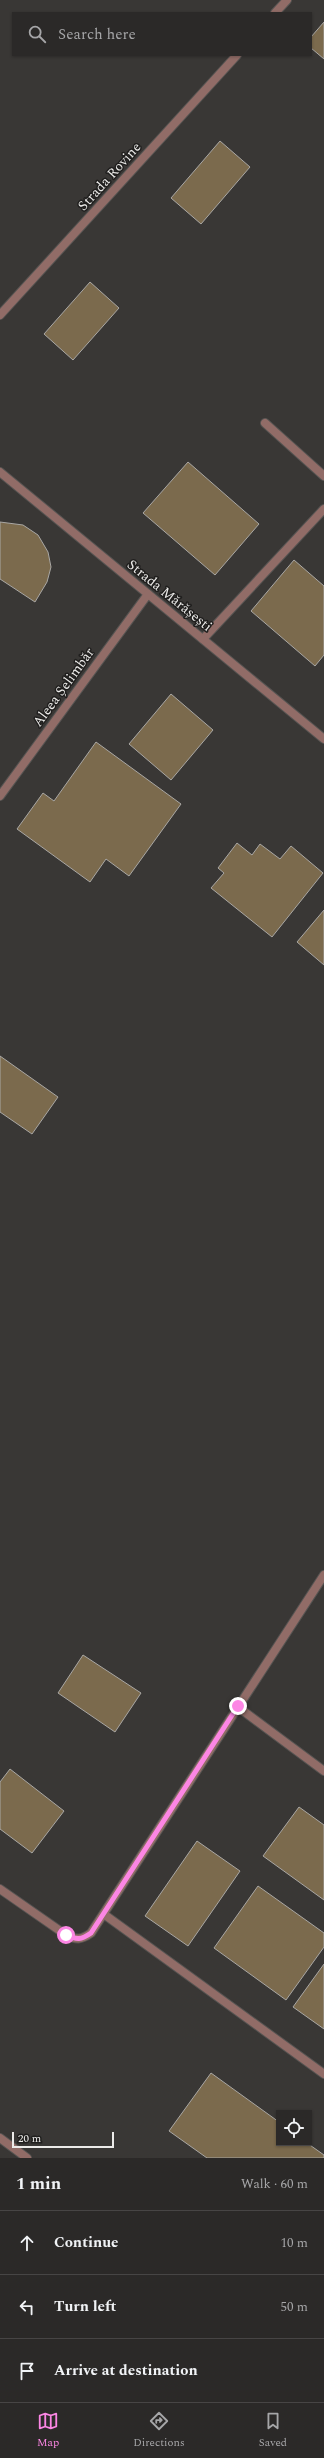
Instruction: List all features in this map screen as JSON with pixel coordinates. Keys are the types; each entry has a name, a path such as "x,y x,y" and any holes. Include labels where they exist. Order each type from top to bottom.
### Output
{"street":[{"path":"276,12 287,0"},
{"name":"Strada Rovine","path":"0,315 236,56"},
{"path":"265,423 324,476"},
{"name":"Strada Mărășești","path":"0,472 324,739"},
{"path":"203,639 324,509"},
{"name":"Aleea Șelimbăr","path":"0,796 148,594"},
{"path":"0,1889 75,1939 83,1939 91,1933 105,1915 238,1706 324,1575"},
{"path":"238,1706 324,1771"},
{"path":"105,1915 324,2074"},
{"path":"0,2138 27,2158"}],"building":[{"path":"324,22 324,59 312,49 312,36"},
{"path":"220,141 250,167 201,224 171,198"},
{"path":"90,282 119,308 73,360 44,334"},
{"path":"188,462 259,524 215,575 143,513"},
{"path":"0,522 23,525 38,535 48,552 51,567 47,582 35,602 0,579"},
{"path":"294,560 324,586 324,655 315,666 251,611"},
{"path":"171,694 213,730 171,780 129,744"},
{"path":"96,742 181,804 129,876 106,859 90,882 17,829 43,793 54,801"},
{"path":"237,843 252,855 260,844 280,859 291,846 323,873 272,937 211,888 224,873 218,868"},
{"path":"324,910 324,965 297,942"},
{"path":"0,1056 58,1097 32,1134 0,1112"},
{"path":"83,1655 141,1693 115,1732 58,1693"},
{"path":"10,1769 64,1811 32,1853 0,1829 0,1782"},
{"path":"299,1807 324,1825 324,1900 263,1856"},
{"path":"197,1841 240,1871 188,1946 145,1916"},
{"path":"258,1886 324,1933 324,1947 286,2000 214,1948"},
{"path":"324,1964 324,2029 293,2007"},
{"path":"211,2073 276,2120 276,2146 311,2146 324,2155 324,2158 207,2158 169,2131"}],"route":[{"path":"66,1935 75,1939 83,1939 91,1933 105,1915 238,1706"}]}
